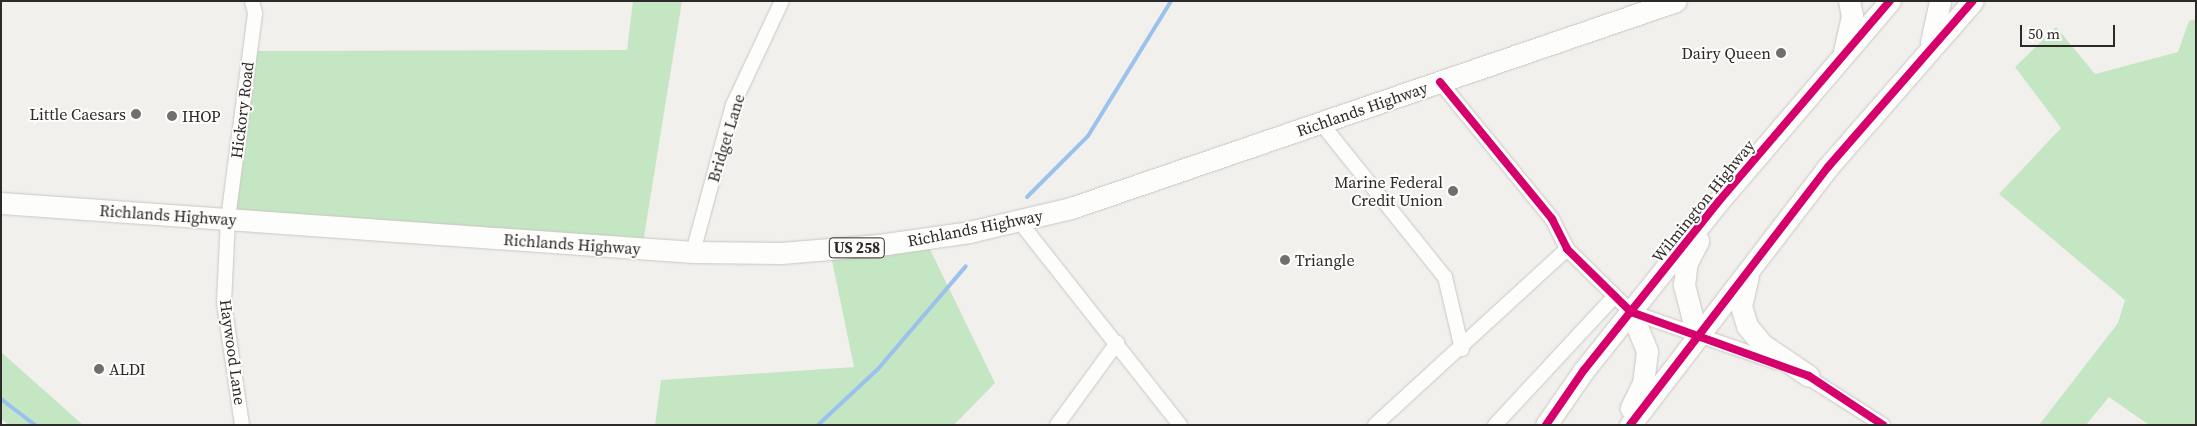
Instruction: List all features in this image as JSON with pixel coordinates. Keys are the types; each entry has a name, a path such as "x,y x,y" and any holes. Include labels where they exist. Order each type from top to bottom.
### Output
{"main road":[{"name":"Richlands Highway","path":"1,203 693,252 830,251 969,232 1018,221 1126,191 1676,1"},
{"path":"1844,51 1852,16 1849,1"},
{"name":"Wilmington Highway","path":"1546,425 1631,312 1719,201 1844,51 1890,1"},
{"path":"1929,47 1940,1"},
{"path":"1630,425 1750,268 1929,47 1973,1"},
{"path":"1697,336 1684,285 1687,262 1719,201"},
{"path":"1750,268 1741,306 1746,326 1763,345 1809,376"},
{"path":"1624,425 1643,383 1648,351 1631,312"}],"street":[{"name":"Hickory Road","path":"228,219 255,13 252,1"},
{"name":"Bridget Lane","path":"693,252 733,105 782,1"},
{"path":"1440,82 1552,219 1567,249 1631,312 1809,376 1883,425"},
{"path":"1321,123 1445,277 1462,349"},
{"name":"Haywood Lane","path":"228,219 224,303 242,425"},
{"path":"1018,221 1180,425"},
{"path":"1375,425 1462,349 1567,249"},
{"path":"1495,425 1615,296"},
{"path":"1057,425 1116,343"}],"green space":[{"path":"633,1 682,1 642,249 228,219 250,51 627,50"},
{"path":"2196,19 2196,425 2149,425 2109,397 2086,425 2039,425 2118,323 2125,300 1999,194 2061,128 2015,67 2056,27 2095,74 2178,52 2189,21"},
{"path":"925,239 995,383 954,425 655,425 661,380 854,367 830,251"},
{"path":"1,352 83,425 9,425 1,419"}],"waterway":[{"path":"1027,197 1088,136 1171,1"},
{"path":"818,425 878,369 966,266"},
{"path":"1,399 35,425"}],"cycle path":[{"path":"1546,425 1584,370 1719,201 1890,1"},
{"path":"1630,425 1828,167 1973,1"},
{"path":"1440,82 1552,219 1567,249 1631,312 1809,376 1883,425"}],"place":[{"name":"Dairy Queen","path":"1781,53"},
{"name":"Little Caesars","path":"136,114"},
{"name":"IHOP","path":"172,116"},
{"name":"Marine Federal Credit Union","path":"1453,191"},
{"name":"Triangle","path":"1285,260"},
{"name":"ALDI","path":"99,369"}]}
